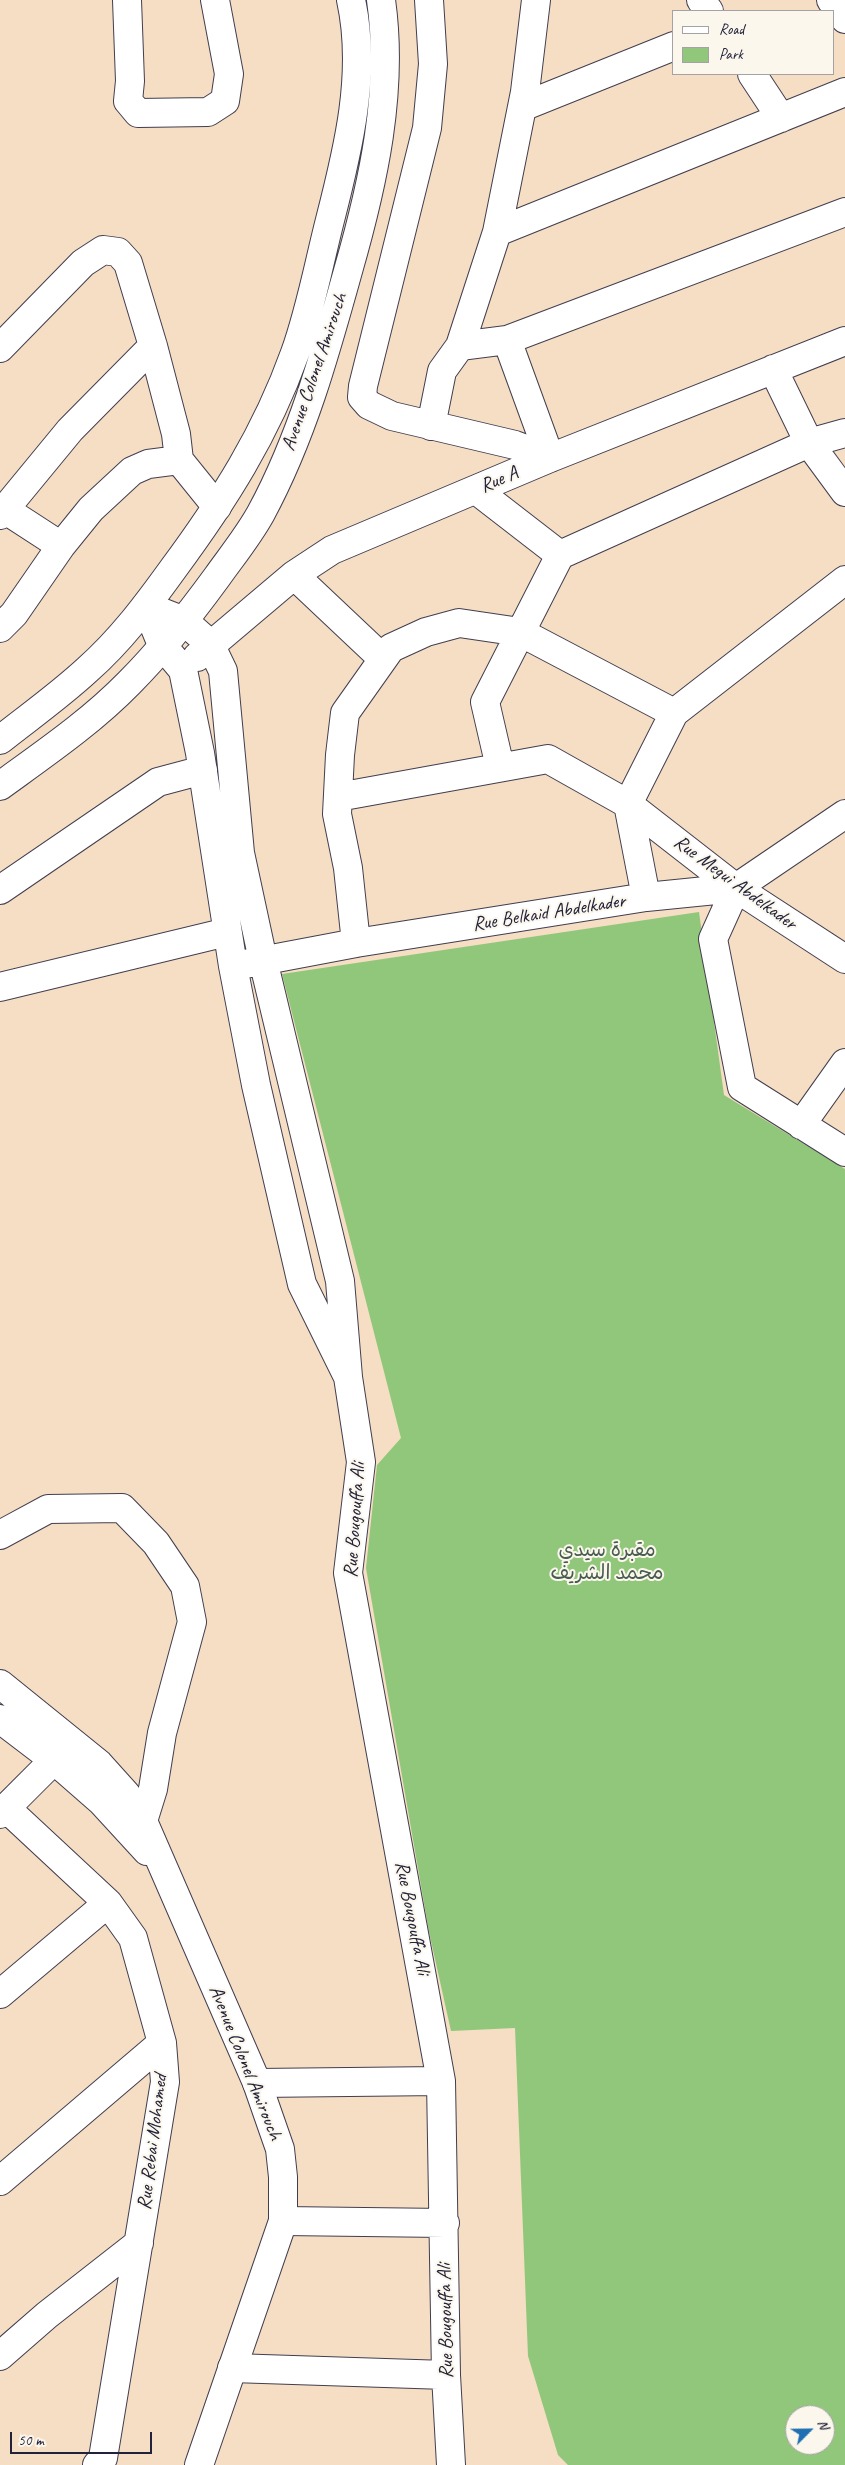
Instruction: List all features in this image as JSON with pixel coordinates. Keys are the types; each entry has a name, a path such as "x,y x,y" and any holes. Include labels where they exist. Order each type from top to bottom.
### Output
{"street":[{"path":"127,0 130,81 128,101 138,113 177,114 208,112 225,101 229,74 215,0"},
{"name":"Avenue Colonel Amirouch","path":"0,740 87,670 118,640 146,606 217,507 235,480 268,422 296,351 344,165 354,107 356,48 351,0"},
{"name":"Avenue Colonel Amirouch","path":"0,786 129,684 184,621 260,515 310,401 355,249 374,164 386,90 381,0"},
{"path":"428,0 433,64 427,128 363,386 362,397 369,405 392,416 515,445 550,458"},
{"path":"431,426 442,371 460,346 497,232 522,107 536,0"},
{"path":"831,0 845,19"},
{"path":"522,107 672,47"},
{"path":"753,75 781,118"},
{"path":"497,232 845,92"},
{"path":"460,346 507,340 845,212"},
{"path":"0,348 83,263 103,250 118,252 128,263 153,346 176,434 180,460 217,507"},
{"path":"507,340 550,458"},
{"name":"Rue A","path":"183,670 210,644 294,575 332,550 550,458 845,341"},
{"path":"61,546 2,512 70,430 153,346"},
{"path":"773,369 809,443 845,492"},
{"path":"500,767 485,702 560,555 809,443 845,433"},
{"path":"0,628 14,614 61,546 91,509 132,471 148,464 180,460"},
{"path":"476,490 560,555"},
{"path":"294,575 382,658"},
{"path":"646,897 628,804 674,713 845,580"},
{"path":"146,606 184,621 210,644 223,671 240,853 263,960 340,1281 348,1376"},
{"path":"146,606 162,645 183,670 203,770 227,932 256,1085 302,1284 348,1376"},
{"path":"356,943 348,868 337,814 340,756 346,713 382,658 391,648 426,632 458,623 520,632 674,713"},
{"name":"Rue Megui Abdelkader","path":"338,797 548,759 628,804 736,888 845,959"},
{"path":"0,890 158,782 203,770"},
{"name":"Rue Belkaid Abdelkader","path":"233,966 356,943 646,897 736,888 845,814"},
{"path":"736,888 713,939 742,1087 845,1152"},
{"path":"0,987 227,932"},
{"path":"801,1125 845,1062"},
{"name":"Rue Bougouffa Ali","path":"348,1376 361,1462 348,1573 441,2081 445,2223 446,2375 451,2465"},
{"path":"0,1535 48,1509 122,1508 156,1543 185,1586 192,1622 162,1733 152,1789 143,1821"},
{"name":"Avenue Colonel Amirouch","path":"0,1684 99,1764 126,1794 143,1821 257,2083 280,2149 283,2177 283,2221 199,2465"},
{"name":"Avenue Colonel Amirouch","path":"0,1719 54,1760 102,1802 162,1867"},
{"path":"4,1811 54,1760"},
{"name":"Rue Rebai Mohamed","path":"4,1811 108,1904 133,1938 162,2043 165,2082 103,2458 97,2465"},
{"path":"0,1994 108,1904"},
{"path":"0,2181 162,2043"},
{"path":"257,2083 441,2081"},
{"path":"283,2221 445,2223"},
{"path":"0,2356 47,2315 139,2243"},
{"path":"232,2368 446,2375"}],"green space":[{"name":"مقبرة سيدي محمد الشريف","path":"699,912 724,1095 845,1169 845,2465 568,2465 558,2455 528,2356 515,2028 451,2031 429,1932 366,1568 377,1465 401,1438 282,974"}]}
